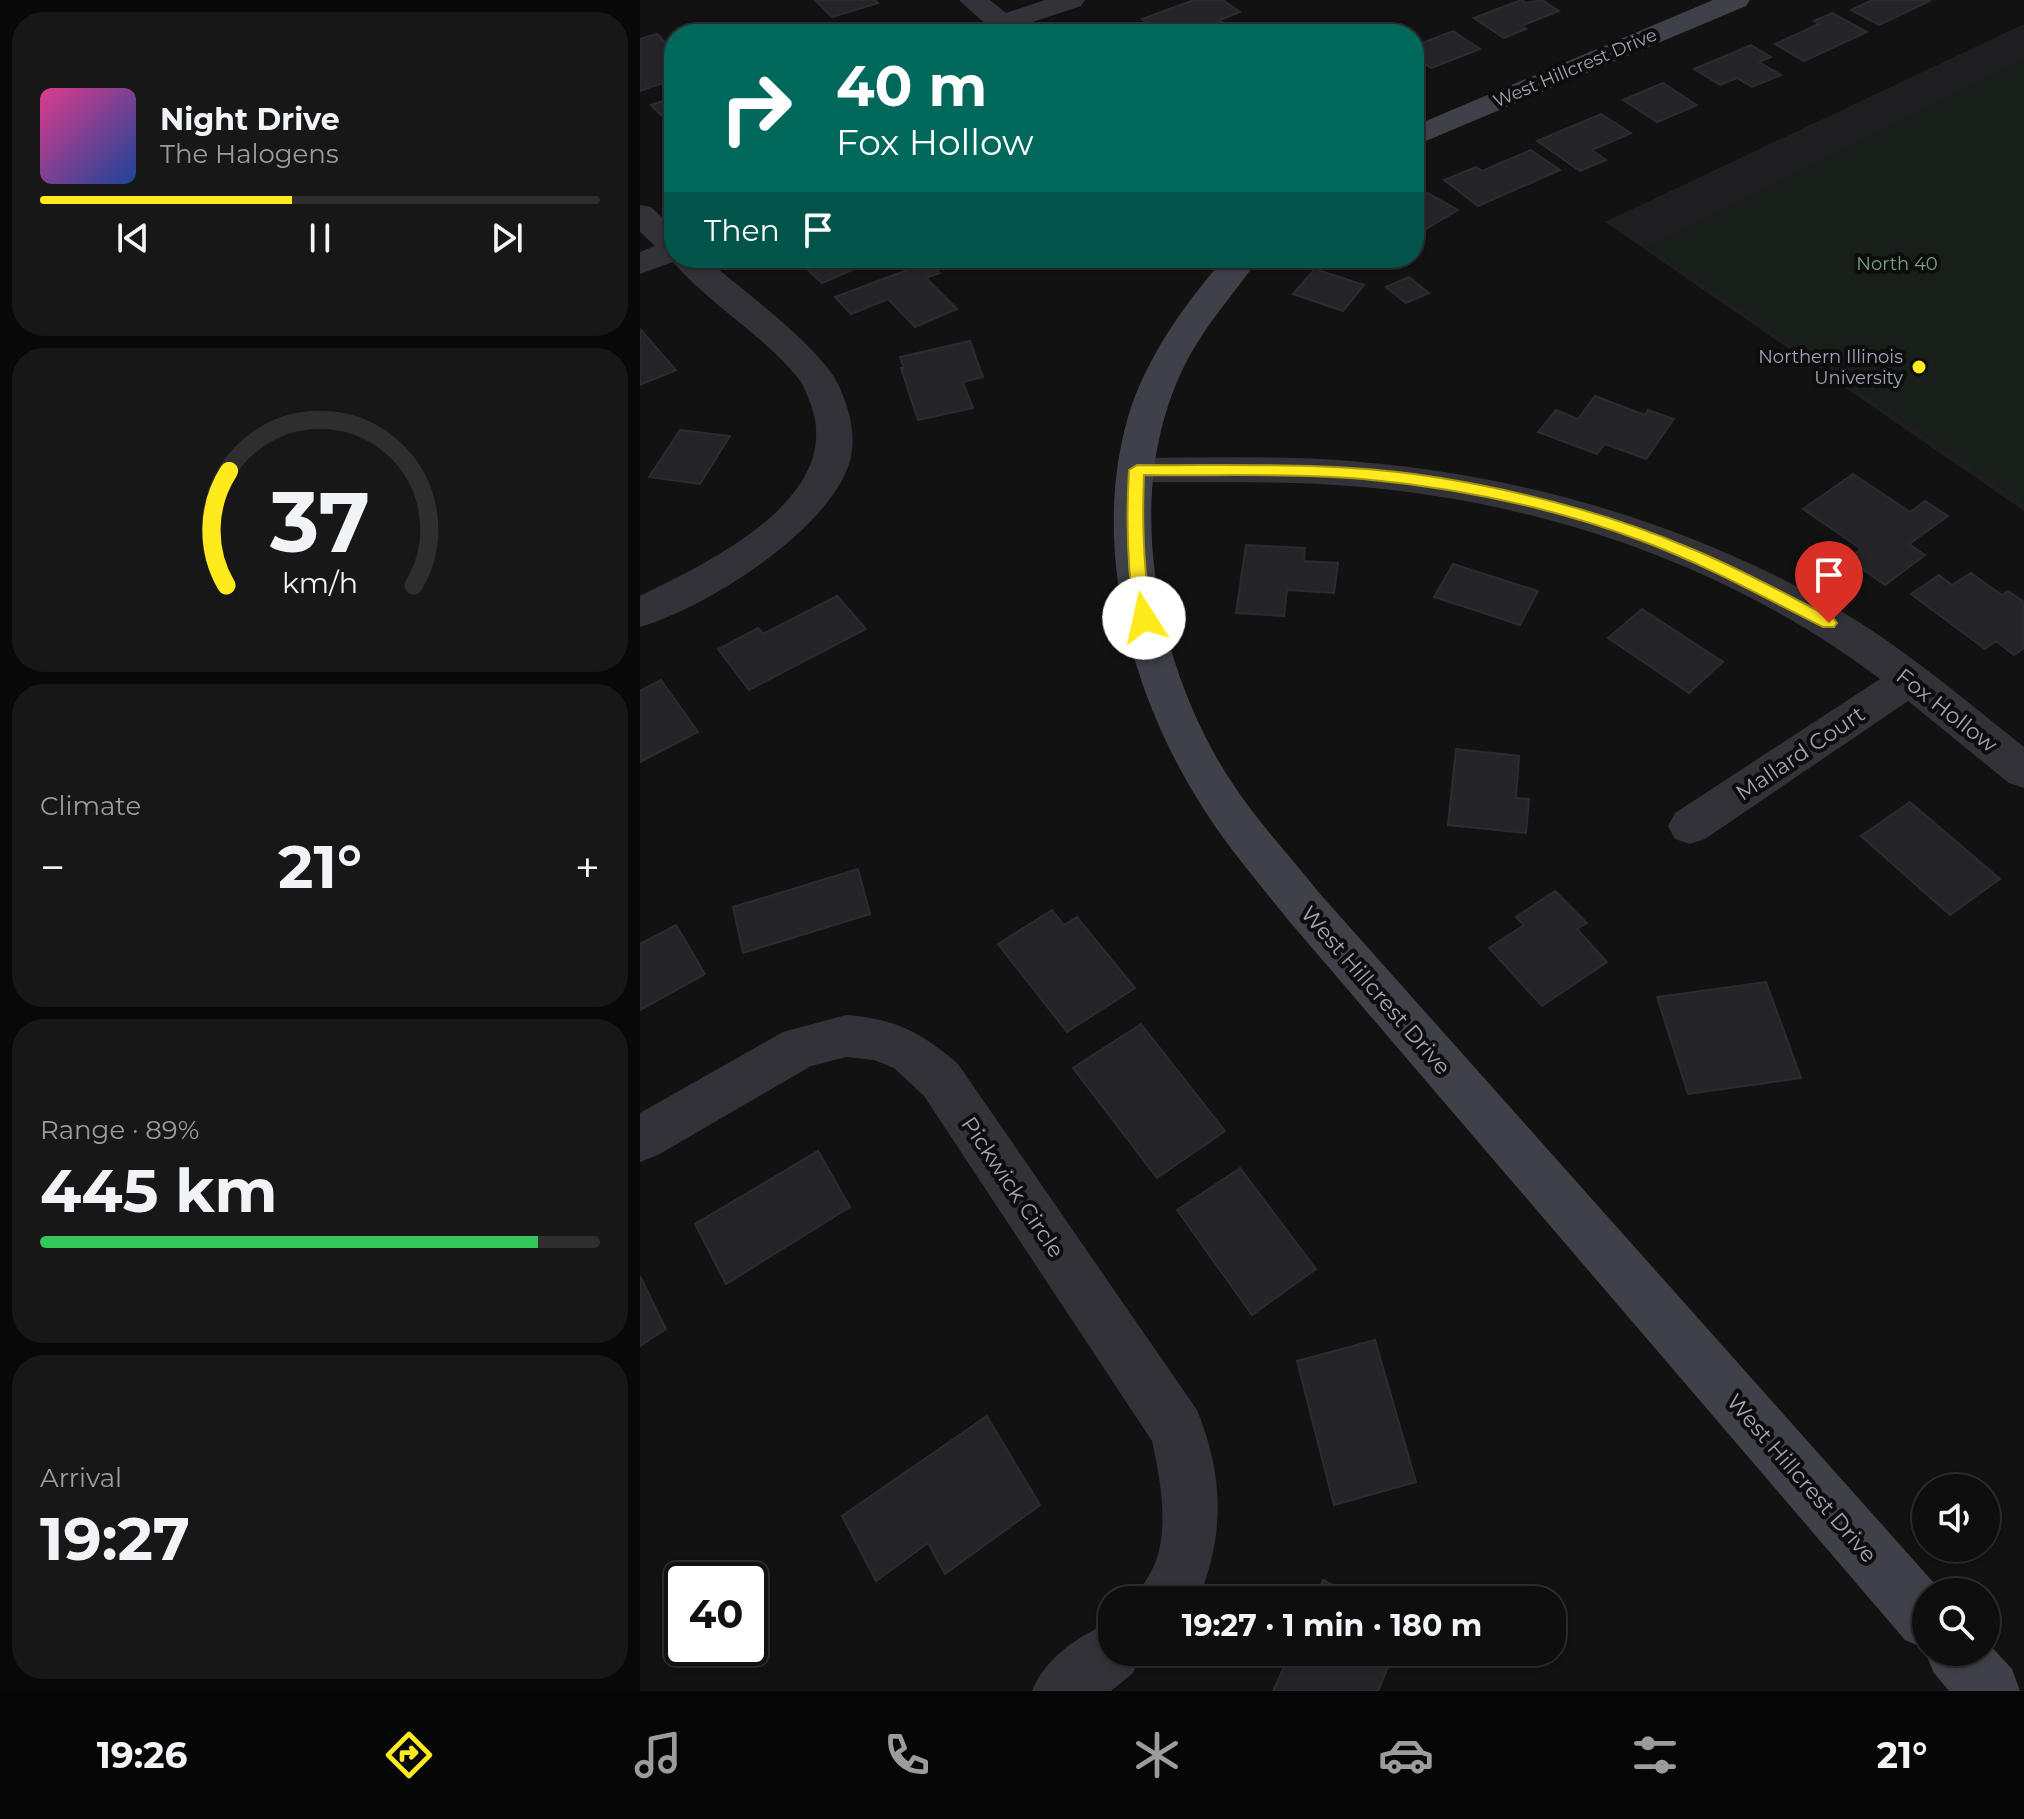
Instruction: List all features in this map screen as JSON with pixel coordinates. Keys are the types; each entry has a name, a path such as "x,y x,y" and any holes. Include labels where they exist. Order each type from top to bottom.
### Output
{"street":[{"path":"973,0 1002,24 1071,0"},
{"name":"West Hillcrest Drive","path":"1424,133 1736,0"},
{"path":"640,214 664,239"},
{"path":"640,264 664,253"},
{"path":"640,613 757,550 777,535 801,512 814,493 828,468 834,445 835,423 820,382 802,361 697,268"},
{"name":"West Hillcrest Drive","path":"1234,268 1184,334 1151,401 1137,470 1134,538 1144,618 1156,664 1193,753 1212,788 1305,908 1912,1603"},
{"name":"Fox Hollow","path":"1137,470 1360,474 1439,483 1526,500 1644,536 1738,575 1829,623 1909,680 2024,771"},
{"name":"Mallard Court","path":"1690,826 1909,680"},
{"name":"Pickwick Circle","path":"640,1139 800,1047 846,1036 877,1039 911,1053 941,1080 1177,1430 1189,1478 1191,1527 1177,1586"},
{"path":"1062,1691 1098,1663"},
{"path":"1968,1666 1990,1691"}],"shaded area":[{"name":"North 40","path":"2024,24 2024,511 1605,222"}],"green space":[{"name":"North 40","path":"2024,58 2024,504 1647,247"}],"building":[{"path":"815,0 875,0 878,3 832,17"},
{"path":"1194,0 1223,0 1240,12 1220,20 1225,24 1149,24 1142,19"},
{"path":"1521,0 1526,3 1542,0 1559,11 1521,26 1526,29 1504,38 1474,18"},
{"path":"1872,0 1930,1 1879,25 1851,10"},
{"path":"1832,13 1867,32 1804,61 1775,44 1819,24 1814,21"},
{"path":"1453,31 1480,49 1431,68 1424,63 1424,42"},
{"path":"657,34 664,41 664,83 640,91 640,39"},
{"path":"1751,45 1771,57 1759,62 1781,75 1752,87 1737,78 1720,85 1694,69"},
{"path":"1663,83 1697,105 1657,122 1623,100"},
{"path":"664,100 664,118 651,105"},
{"path":"1601,114 1631,133 1592,150 1606,160 1580,171 1537,141"},
{"path":"1531,150 1560,170 1478,206 1444,180 1476,167 1482,171"},
{"path":"1426,192 1458,210 1424,230"},
{"path":"806,268 856,268 822,283"},
{"path":"913,268 935,268 940,273 926,278 957,309 915,327 888,299 851,314 835,297"},
{"path":"1315,269 1364,285 1343,311 1293,294"},
{"path":"1409,277 1429,293 1406,303 1386,287"},
{"path":"640,329 676,370 640,385"},
{"path":"970,341 983,377 963,382 973,408 918,420 900,357"},
{"path":"1595,396 1645,415 1648,410 1674,419 1646,459 1605,444 1597,454 1538,432 1556,410 1578,419"},
{"path":"680,430 730,436 700,484 649,477"},
{"path":"1853,474 1910,512 1925,501 1948,516 1909,544 1925,555 1885,585 1848,559 1861,549 1803,509"},
{"path":"1246,545 1305,548 1304,561 1338,563 1334,593 1287,590 1284,616 1236,613"},
{"path":"1453,564 1538,591 1520,625 1434,597"},
{"path":"1971,573 2002,595 2008,591 2024,602 2024,648 2014,655 1996,641 1985,649 1911,594 1939,575 1952,585"},
{"path":"837,596 866,629 749,690 718,649 758,628 763,634"},
{"path":"1642,609 1723,662 1689,693 1608,638"},
{"path":"661,680 698,732 640,762 640,691"},
{"path":"1456,749 1519,756 1516,798 1529,799 1526,833 1448,825"},
{"path":"1910,802 2000,879 1950,915 1861,836"},
{"path":"858,869 870,914 743,953 733,907"},
{"path":"1555,891 1587,923 1577,929 1607,962 1542,1006 1489,948 1524,925 1516,917"},
{"path":"1052,910 1064,925 1077,917 1135,988 1067,1032 998,944"},
{"path":"676,925 705,974 640,1010 640,944"},
{"path":"1766,982 1801,1078 1688,1094 1657,997"},
{"path":"1141,1024 1225,1131 1157,1178 1073,1068"},
{"path":"818,1151 850,1207 726,1284 695,1224"},
{"path":"1240,1168 1316,1269 1252,1315 1177,1210"},
{"path":"640,1276 666,1329 640,1346"},
{"path":"1375,1340 1416,1482 1334,1505 1297,1361"},
{"path":"987,1416 1040,1505 945,1574 928,1543 876,1581 842,1516"},
{"path":"1323,1580 1334,1586 1320,1586"},
{"path":"1285,1666 1388,1666 1378,1691 1273,1691"}],"place":[{"name":"Northern Illinois University","path":"1919,367"}],"route":[{"path":"1144,618 1137,578 1134,524 1137,470 1360,474 1439,483 1526,500 1585,516 1689,554 1738,575 1829,623"}]}
